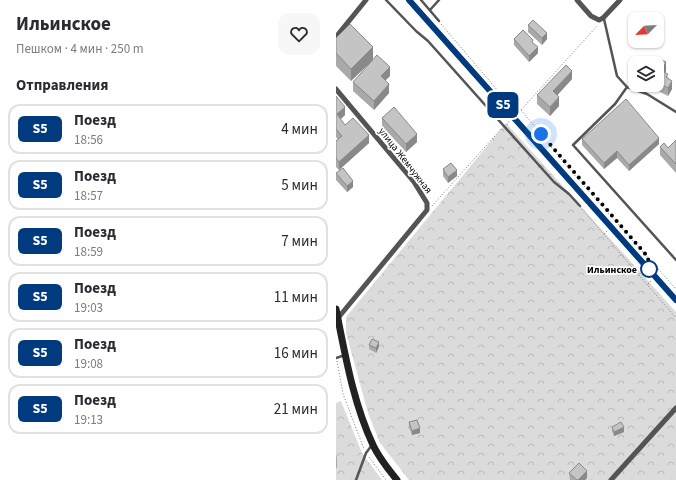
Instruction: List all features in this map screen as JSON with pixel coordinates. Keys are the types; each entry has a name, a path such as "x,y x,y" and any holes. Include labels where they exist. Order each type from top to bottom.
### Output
{"main road":[{"path":"336,309 345,355 362,419 373,445 397,480"}],"street":[{"path":"336,37 366,0"},
{"path":"577,0 594,18 603,18 620,0"},
{"name":"улица Жемчужная","path":"336,89 414,182 428,203 427,210"},
{"path":"338,318 427,210"},
{"path":"611,480 676,408"}],"lane":[{"path":"386,0 416,31 428,41 554,182 569,194 580,206"},
{"path":"421,0 439,20"},
{"path":"430,10 439,0"},
{"path":"603,18 617,76 627,87 647,94 676,112"},
{"path":"627,87 615,104 573,145 676,260"},
{"path":"336,358 345,355"},
{"path":"356,480 366,453 373,445"}],"path":[{"path":"427,210 509,121 521,110 603,18"},
{"path":"439,20 510,105 518,106 570,170 676,289"},
{"path":"580,206 676,318"},
{"path":"604,234 609,229"},
{"path":"647,284 653,279"},
{"path":"336,358 340,386 360,440 366,453 386,480"}],"green space":[{"path":"506,123 676,312 676,480 409,480 380,443 368,413 346,333 346,317"},
{"path":"341,401 362,453 382,480 336,480 336,403"}],"building":[{"path":"533,20 547,33 542,38 528,25"},
{"path":"350,24 373,47 351,69 336,53 336,38"},
{"path":"523,30 538,47 529,56 514,39"},
{"path":"377,55 390,67 381,76 389,84 374,101 353,82"},
{"path":"566,65 572,71 553,91 559,97 550,107 537,95"},
{"path":"664,72 668,74 666,77 672,81 668,88 664,86"},
{"path":"336,96 345,107 337,114 345,125 353,118 369,135 339,162 336,158 336,141 342,136 336,129"},
{"path":"626,99 659,138 629,165 617,151 604,163 582,139"},
{"path":"394,107 417,134 406,144 382,118"},
{"path":"676,140 676,164 660,147 664,143 668,148"},
{"path":"451,163 457,170 448,177 443,169"},
{"path":"343,168 353,181 347,186 336,173"},
{"path":"372,339 379,342 376,348 369,345"},
{"path":"417,420 420,428 412,431 409,422"},
{"path":"621,422 624,427 614,432 612,427"},
{"path":"579,463 587,471 577,480 569,473"}],"railway":[{"path":"410,0 676,300"}],"train":[{"name":"S5","path":"409,0 579,189 676,300"}],"place":[{"name":"Ильинское","path":"649,269"}],"route":[{"path":"541,134 570,170 648,257 649,269"}]}
